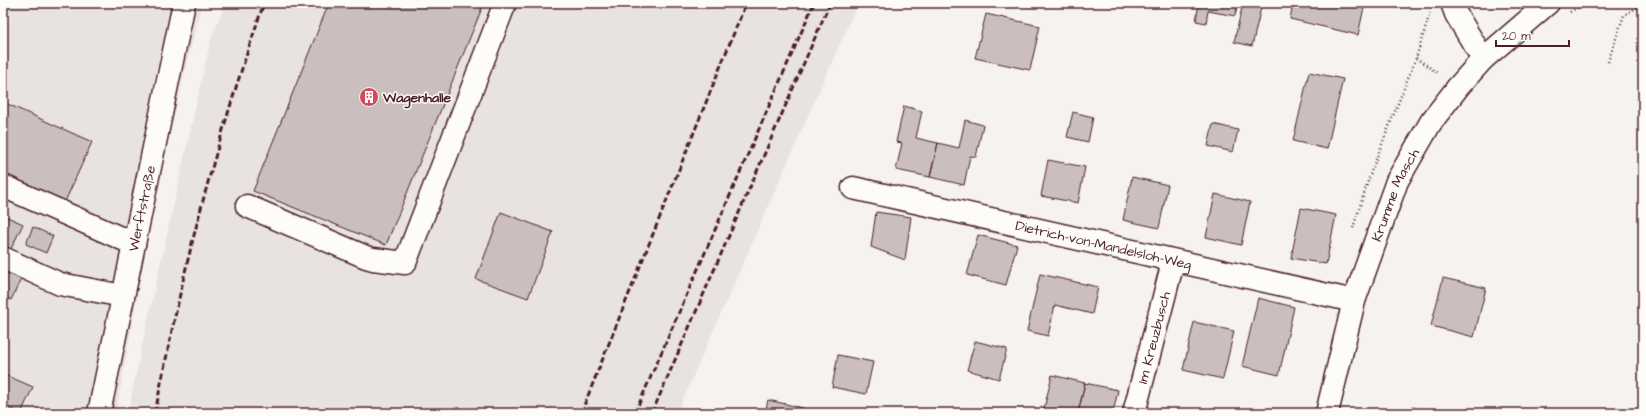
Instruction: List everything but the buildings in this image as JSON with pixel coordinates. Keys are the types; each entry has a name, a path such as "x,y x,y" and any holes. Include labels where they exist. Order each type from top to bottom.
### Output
{"street":[{"name":"Werftstraße","path":"99,413 184,3"},
{"path":"247,206 366,257 405,262 506,3"},
{"path":"1452,3 1456,14 1483,59"},
{"name":"Krumme Masch","path":"1327,413 1354,301 1397,181 1431,122 1483,59 1548,3"},
{"path":"3,186 134,244"},
{"name":"Dietrich-von-Mandelsloh-Weg","path":"853,188 1173,262 1354,301"},
{"path":"3,258 60,284 123,296"},
{"name":"Im Kreuzbusch","path":"1134,413 1173,262"}],"path":[{"path":"1608,62 1624,15 1643,4"},
{"path":"1352,233 1371,172 1416,58 1431,10"}],"shaded area":[{"path":"3,3 202,3 160,174 116,413 3,413"},
{"path":"225,3 858,3 677,413 128,413 210,42"}],"railway":[{"path":"155,413 177,309 198,221 229,111 264,3"},
{"path":"581,413 746,3"},
{"path":"635,413 814,3"},
{"path":"652,413 830,3"}],"place":[{"name":"Wagenhalle","path":"369,97"}]}
